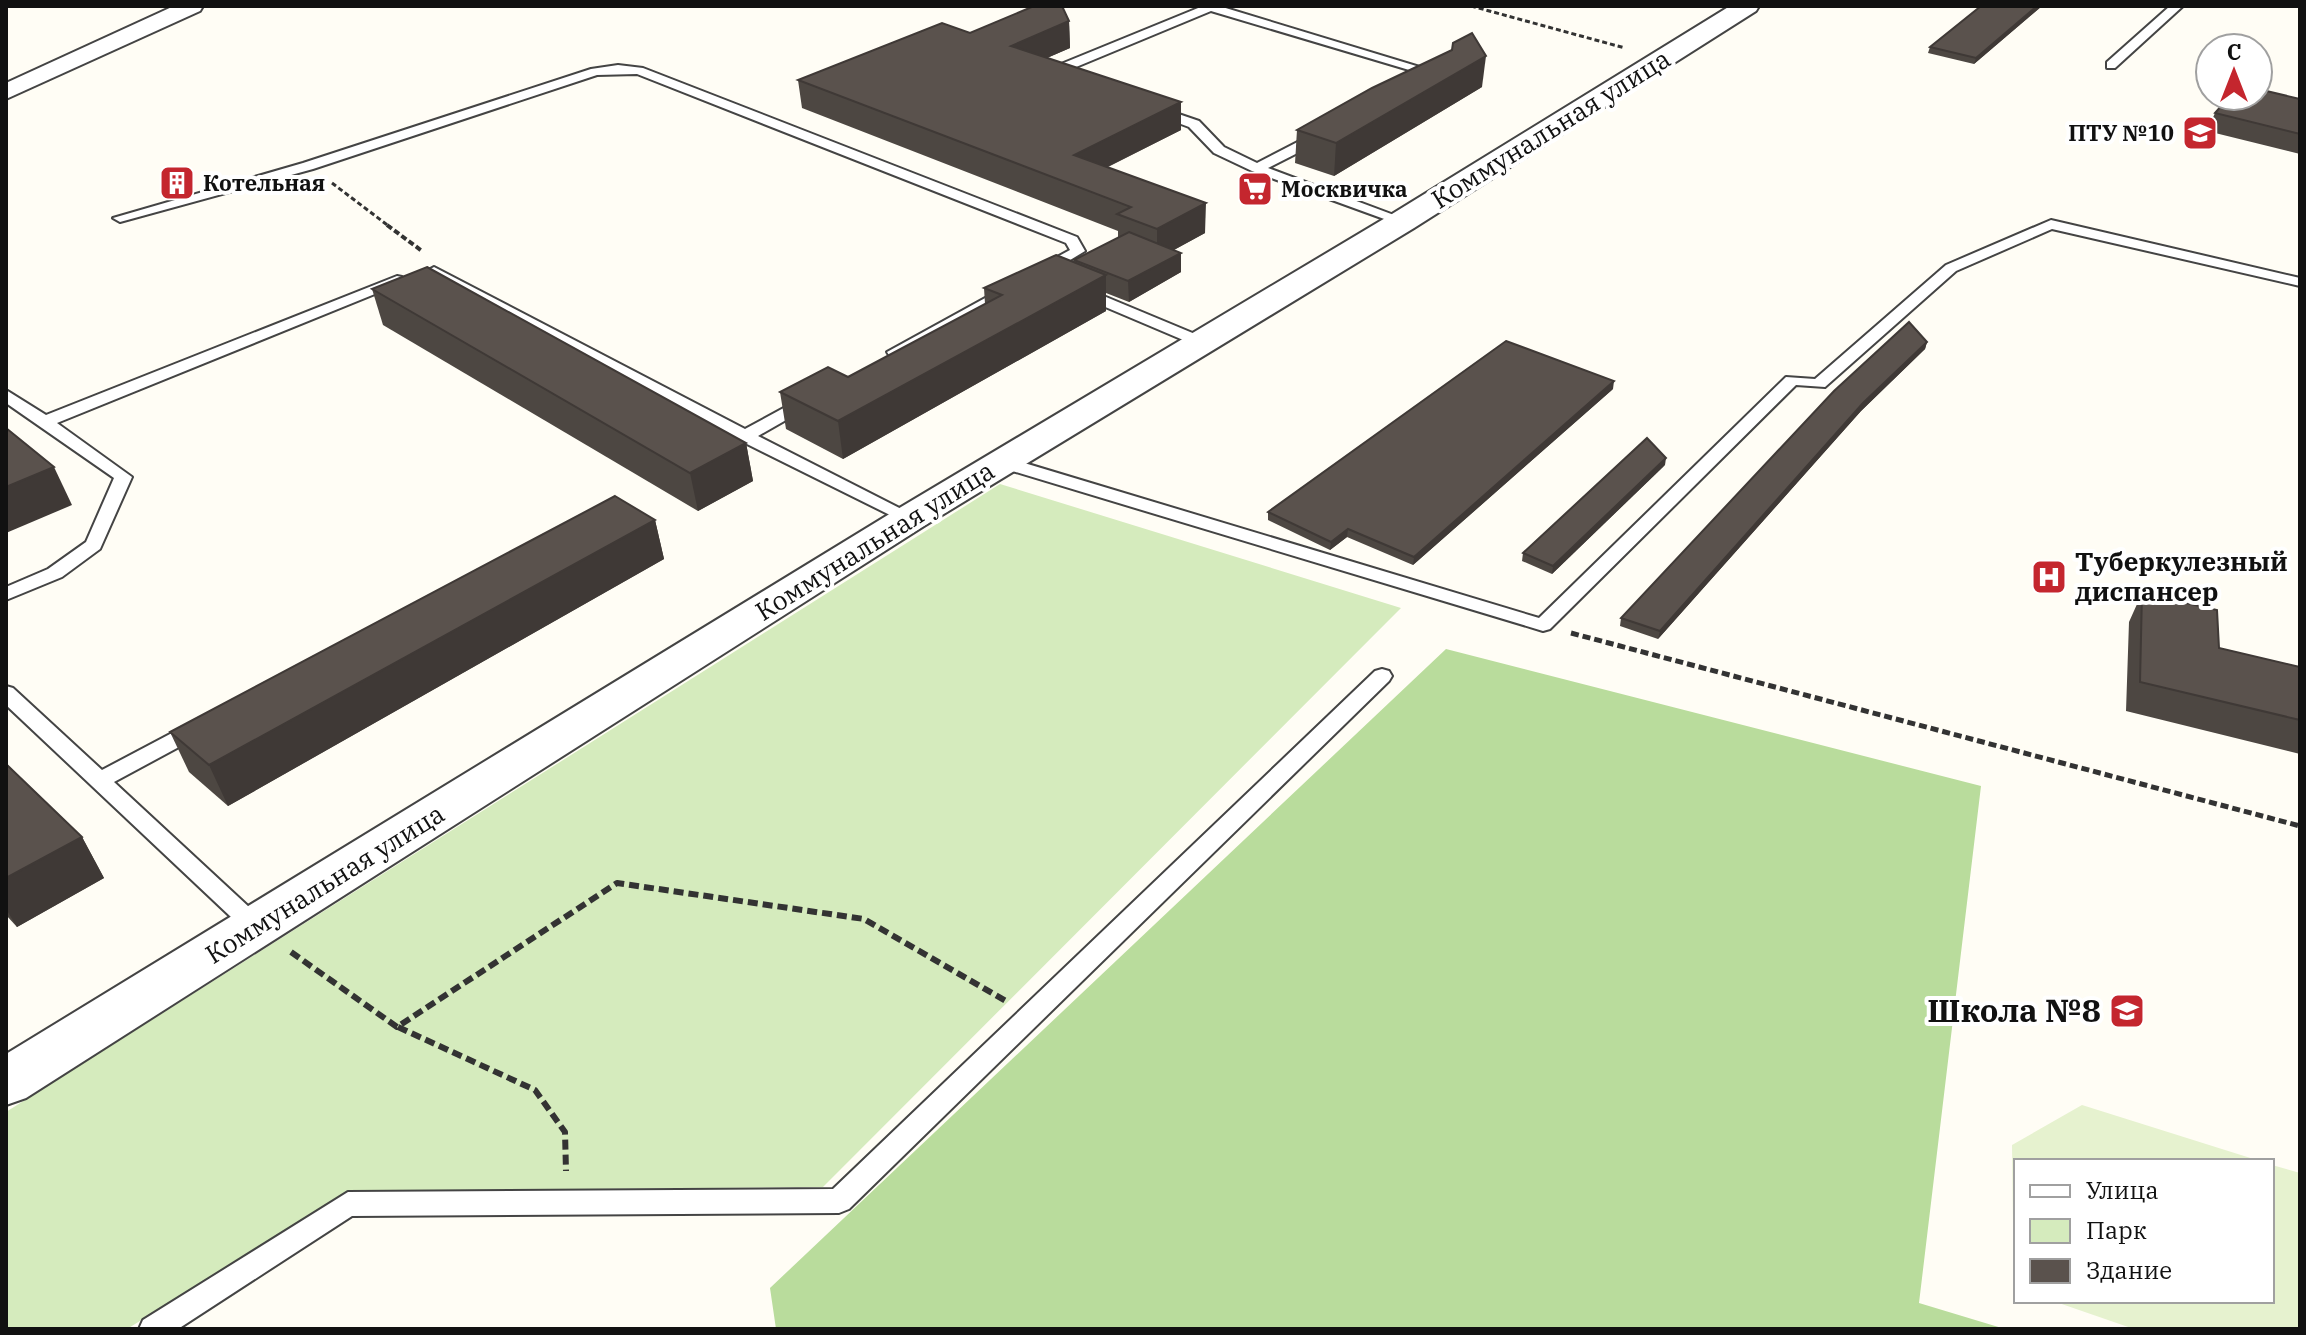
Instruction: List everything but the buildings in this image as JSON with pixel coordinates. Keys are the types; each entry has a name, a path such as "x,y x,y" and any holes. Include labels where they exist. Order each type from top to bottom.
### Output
{"street":[{"path":"6,92 192,6"},
{"name":"Коммунальная улица","path":"6,1082 910,518 1403,221 1747,6"}],"lane":[{"path":"2111,65 2177,6"},
{"path":"1060,78 1045,73 1212,7 1443,75 1429,83"},
{"path":"120,218 308,166 595,72 618,69 639,71 1072,240 1078,251 1051,279 884,358"},
{"path":"1150,109 1194,124 1219,150 1257,168 1403,221"},
{"path":"1257,168 1328,132"},
{"path":"1002,462 1543,625 1792,380 1819,384 1951,268 2051,224 2300,282"},
{"path":"44,422 427,268 745,436 910,518"},
{"path":"1051,279 1201,342"},
{"path":"745,436 828,389"},
{"path":"6,395 123,477 94,545 55,573 6,594"},
{"path":"153,1329 348,1204 839,1201 1382,676"},
{"path":"6,693 256,927"},
{"path":"101,780 212,721"}],"path":[{"path":"1471,6 1664,58"},
{"path":"308,166 421,247 427,268"},
{"path":"1543,625 2300,826"},
{"path":"397,1027 617,883 864,919 1031,1015"},
{"path":"256,927 397,1027 535,1090 565,1132 567,1202"}],"green space":[{"path":"1000,484 1401,608 823,1187 350,1191 127,1329 6,1329 6,1112"},
{"path":"1446,649 1981,786 1919,1303 2005,1329 776,1329 770,1288"},
{"path":"2082,1105 2254,1159 2014,1159 2014,1227 2012,1145"},
{"path":"2274,1166 2300,1173 2300,1329 2134,1329 2059,1303 2274,1303"}],"place":[{"name":"ПТУ №10","path":"2200,133"},
{"name":"Котельная","path":"177,183"},
{"name":"Москвичка","path":"1255,189"},
{"name":"Туберкулезный диспансер","path":"2049,577"},
{"name":"Школа №8","path":"2127,1011"}]}
